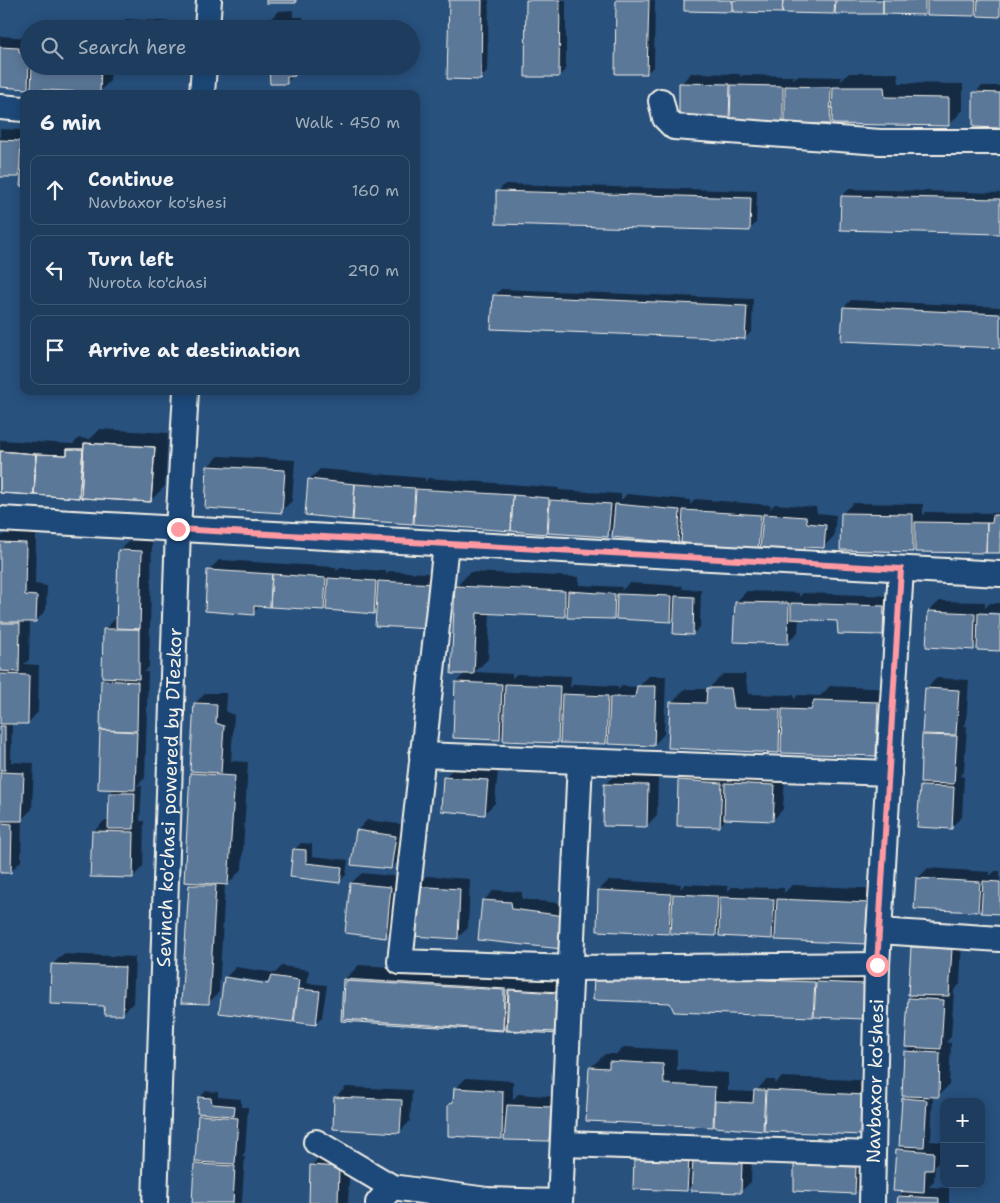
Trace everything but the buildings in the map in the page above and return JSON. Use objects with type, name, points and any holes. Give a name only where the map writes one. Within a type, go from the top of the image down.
[{"type":"street","points":[[208,20],[209,0]]},
{"type":"street","points":[[202,90],[203,75]]},
{"type":"street","points":[[661,101],[665,118],[674,127],[880,142],[1000,142]]},
{"type":"street","points":[[0,107],[20,108]]},
{"type":"street","name":"Sevinch ko'chasi powered by DTezkor","points":[[155,1203],[178,529],[186,395]]},
{"type":"street","points":[[0,519],[1000,574]]},
{"type":"street","points":[[446,544],[400,962],[571,968],[877,965]]},
{"type":"street","name":"Navbaxor ko'shesi","points":[[872,1203],[877,965],[901,569]]},
{"type":"street","points":[[422,755],[889,773]]},
{"type":"street","points":[[316,1142],[385,1195],[560,1202],[580,761]]},
{"type":"street","points":[[879,931],[1000,939]]},
{"type":"street","points":[[562,1144],[873,1154]]},
{"type":"route","points":[[178,529],[901,569],[877,965]]}]
